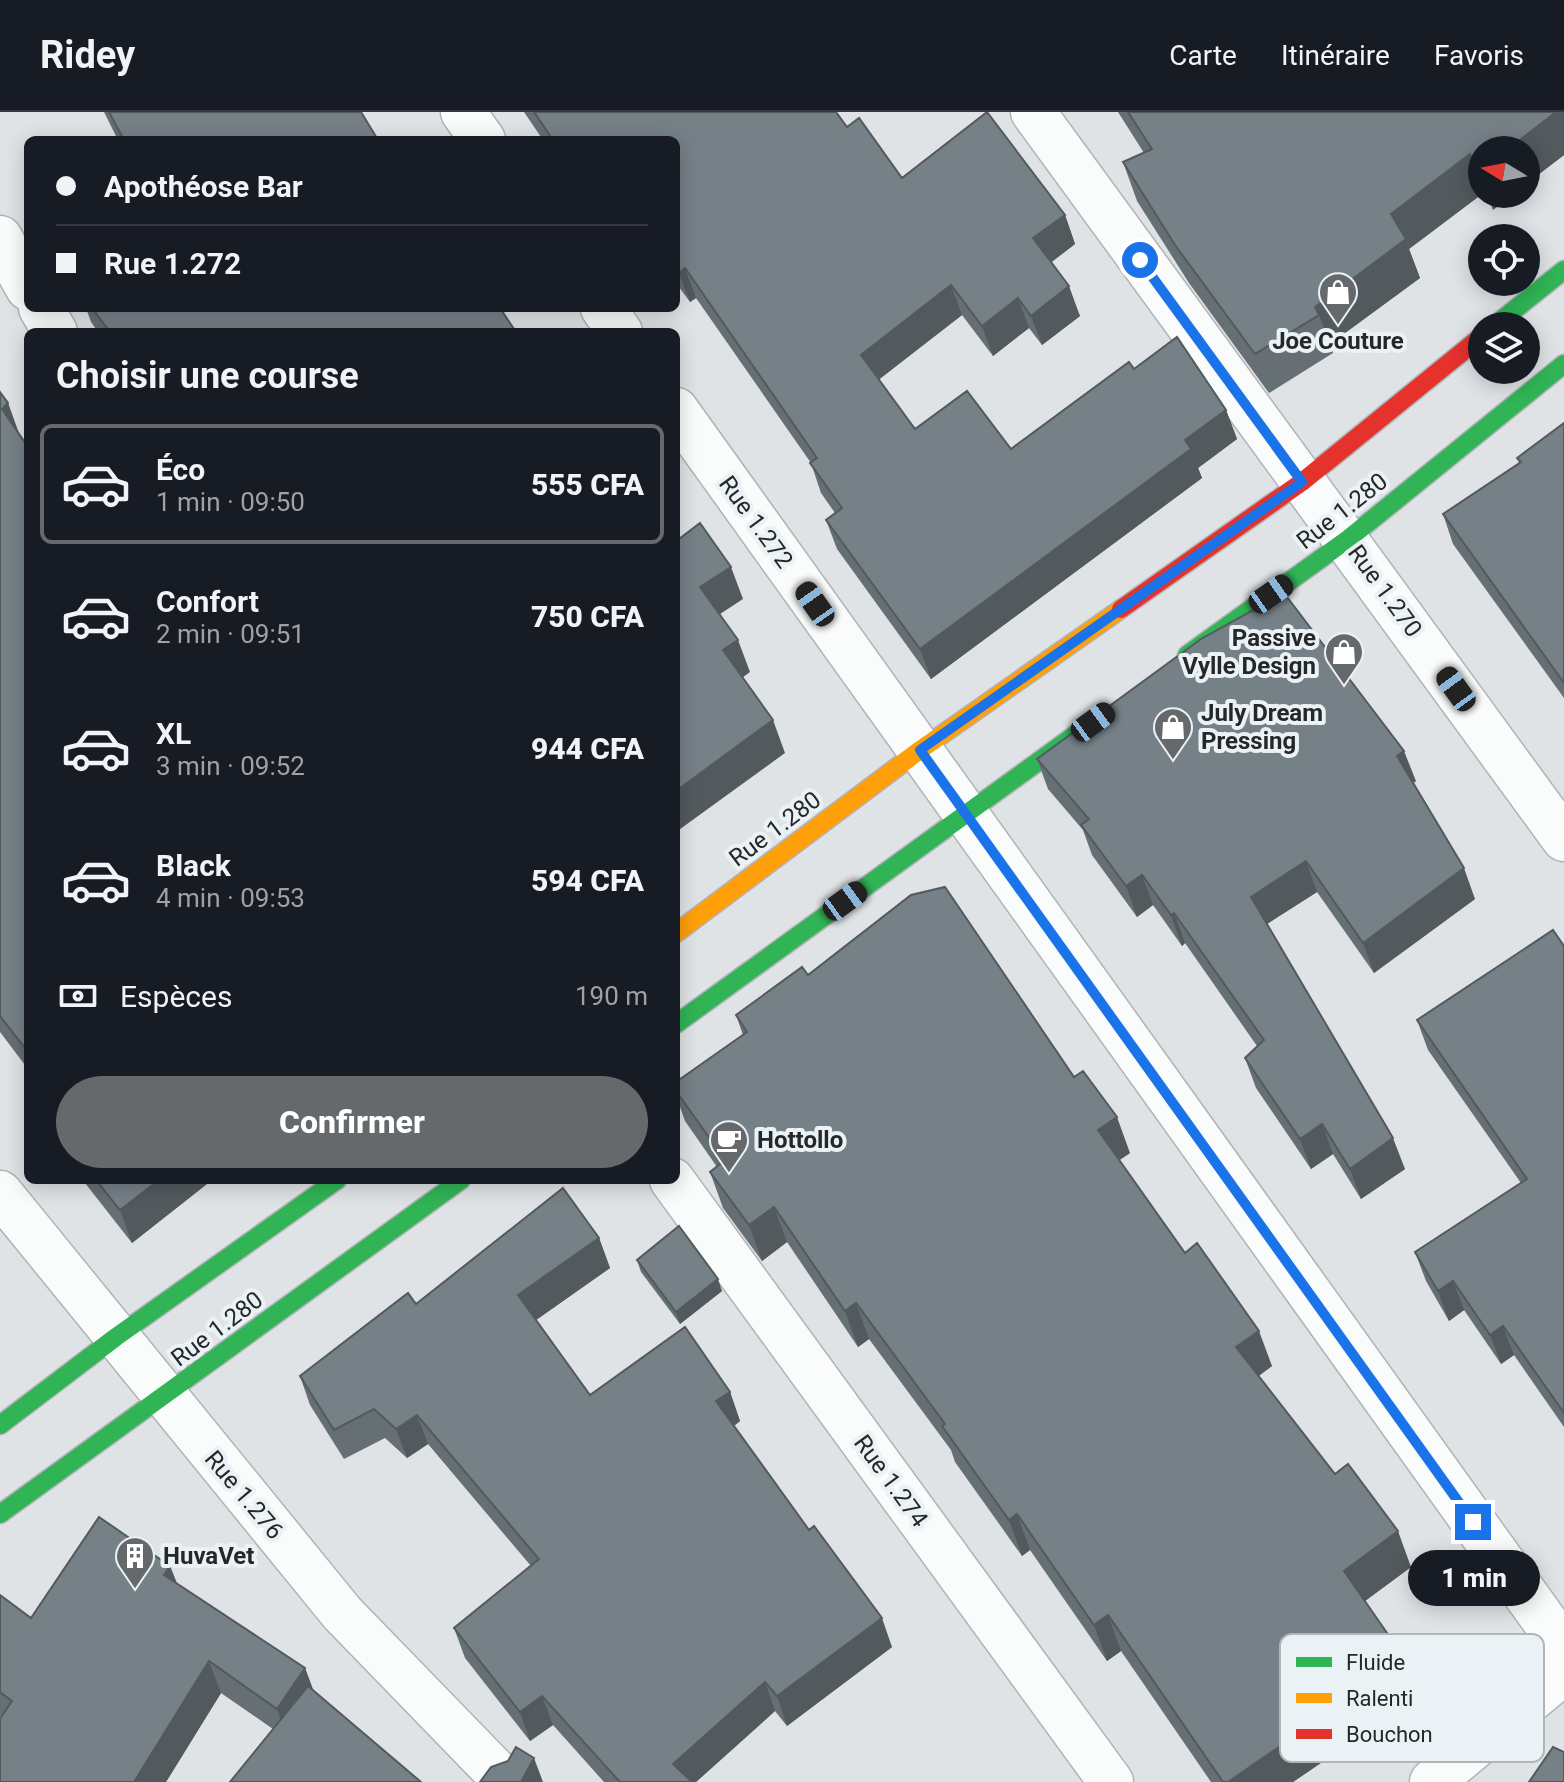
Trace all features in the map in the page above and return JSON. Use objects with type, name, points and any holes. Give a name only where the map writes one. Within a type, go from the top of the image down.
[{"type":"main road","points":[[1512,312],[1564,270]]},
{"type":"main road","name":"Rue 1.280","points":[[680,930],[920,750],[1302,482],[1468,347]]},
{"type":"main road","name":"Rue 1.280","points":[[1169,667],[1348,539],[1564,364]]},
{"type":"main road","points":[[680,1021],[1105,713]]},
{"type":"main road","points":[[0,1425],[116,1337],[331,1184]]},
{"type":"main road","name":"Rue 1.280","points":[[0,1514],[165,1398],[456,1184]]},
{"type":"street","points":[[463,112],[480,136]]},
{"type":"street","name":"Rue 1.270","points":[[1033,112],[1302,482],[1348,539],[1564,839]]},
{"type":"street","points":[[0,238],[24,281]]},
{"type":"street","name":"Rue 1.272","points":[[680,416],[1564,1648]]},
{"type":"street","name":"Rue 1.274","points":[[675,1184],[1111,1782]]},
{"type":"street","name":"Rue 1.276","points":[[0,1193],[342,1613],[506,1782]]},
{"type":"street","points":[[1544,1689],[1564,1672]]},
{"type":"street","points":[[1432,1782],[1456,1762]]},
{"type":"building","points":[[109,112],[361,112],[376,136],[122,136]]},
{"type":"building","points":[[534,112],[836,112],[847,127],[859,118],[902,178],[987,112],[1065,215],[1033,238],[1069,286],[1031,316],[1018,298],[982,326],[951,285],[861,355],[915,429],[967,391],[1011,449],[1129,362],[1134,369],[1177,337],[1226,410],[1185,440],[1191,449],[920,649],[826,520],[842,508],[810,463],[817,458],[685,268],[680,272],[680,136],[550,136]]},
{"type":"building","points":[[1128,112],[1556,112],[1525,136],[1468,136],[1468,156],[1391,214],[1406,239],[1315,307],[1319,315],[1255,354],[1175,245],[1123,162],[1152,149]]},
{"type":"building","points":[[95,312],[503,312],[513,328],[107,328]]},
{"type":"building","points":[[0,392],[8,403],[2,409],[24,441],[24,1047],[0,1016]]},
{"type":"building","points":[[1564,423],[1564,683],[1443,514],[1521,462],[1517,458]]},
{"type":"building","points":[[700,523],[731,567],[700,587],[738,640],[723,650],[773,720],[680,788],[680,538]]},
{"type":"building","points":[[1284,593],[1404,751],[1397,756],[1464,868],[1363,943],[1306,861],[1251,897],[1393,1138],[1350,1169],[1322,1124],[1300,1139],[1245,1058],[1264,1040],[1174,913],[1171,915],[1142,875],[1126,886],[1081,825],[1089,819],[1037,759],[1201,639]]},
{"type":"building","points":[[945,887],[1074,1077],[1083,1071],[1117,1117],[1098,1130],[1185,1253],[1197,1243],[1259,1331],[1236,1347],[1335,1474],[1348,1464],[1398,1531],[1344,1571],[1388,1634],[1280,1634],[1280,1746],[1228,1782],[1223,1782],[1108,1615],[1094,1625],[1017,1514],[1009,1520],[942,1426],[945,1424],[856,1303],[845,1311],[774,1207],[749,1225],[710,1172],[725,1160],[680,1097],[680,1079],[747,1032],[736,1015],[802,967],[808,975],[911,895]]},
{"type":"building","points":[[1553,930],[1564,946],[1564,1413],[1503,1326],[1490,1335],[1453,1281],[1438,1291],[1415,1252],[1527,1179],[1417,1020]]},
{"type":"building","points":[[99,1184],[154,1184],[120,1210]]},
{"type":"building","points":[[563,1188],[599,1238],[518,1295],[590,1395],[685,1327],[730,1392],[716,1401],[809,1530],[814,1526],[882,1618],[777,1696],[765,1682],[673,1764],[692,1782],[620,1782],[542,1696],[520,1712],[454,1628],[539,1559],[417,1415],[396,1429],[374,1409],[334,1430],[300,1376],[408,1293],[416,1304]]},
{"type":"building","points":[[679,1226],[718,1279],[676,1312],[637,1260]]},
{"type":"building","points":[[99,1517],[170,1566],[164,1575],[305,1668],[277,1709],[209,1661],[134,1782],[0,1782],[0,1719],[12,1701],[0,1692],[0,1595],[31,1618]]},
{"type":"building","points":[[308,1686],[421,1782],[230,1782]]},
{"type":"building","points":[[516,1747],[534,1758],[521,1782],[480,1782],[491,1767],[508,1761]]},
{"type":"building","points":[[1553,1747],[1564,1752],[1564,1782],[1529,1782]]},
{"type":"traffic: fast","points":[[1512,312],[1564,270]]},
{"type":"traffic: fast","points":[[1187,655],[1348,539],[1564,364]]},
{"type":"traffic: fast","points":[[680,1021],[1086,727]]},
{"type":"traffic: fast","points":[[0,1425],[116,1337],[331,1184]]},
{"type":"traffic: fast","points":[[0,1514],[455,1184]]},
{"type":"traffic: slow","points":[[680,930],[920,750],[1121,609]]},
{"type":"traffic: jam","points":[[1121,609],[1302,482],[1468,347]]},
{"type":"place","name":"Joe Couture","points":[[1338,326]]},
{"type":"place","name":"Passive Vylle Design","points":[[1344,686]]},
{"type":"place","name":"July Dream Pressing","points":[[1173,761]]},
{"type":"place","name":"Hottollo","points":[[729,1174]]},
{"type":"place","name":"HuvaVet","points":[[135,1590]]},
{"type":"route","points":[[1140,260],[1302,482],[920,750],[1473,1522]]}]
